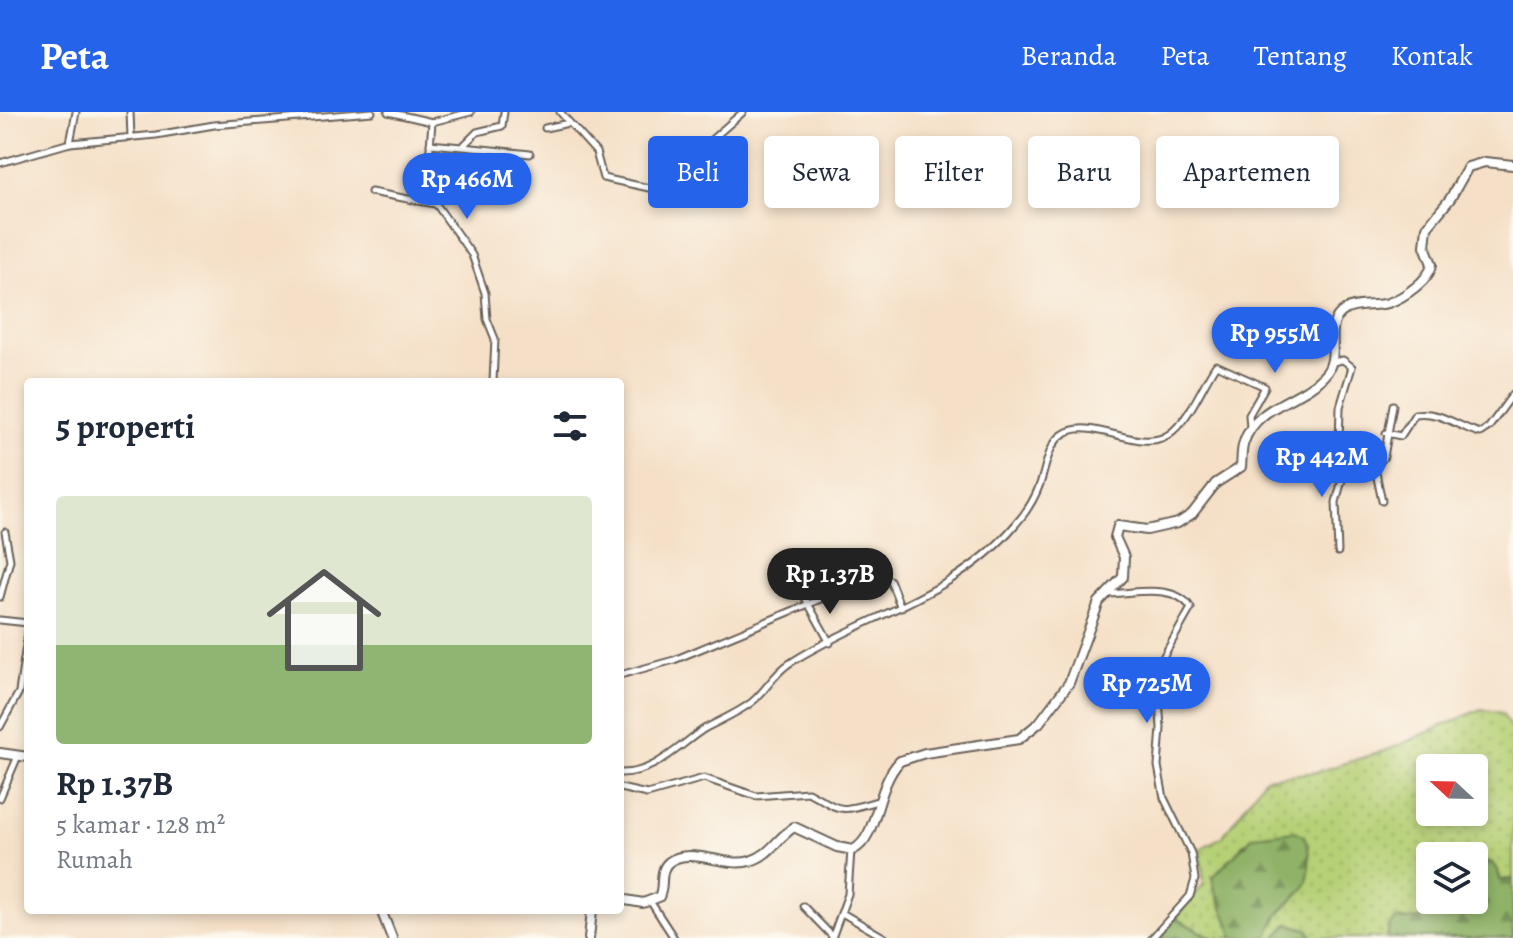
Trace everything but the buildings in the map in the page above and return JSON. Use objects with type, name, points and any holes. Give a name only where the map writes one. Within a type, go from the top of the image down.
[{"type":"main road","points":[[624,899],[650,901],[660,896],[663,872],[672,860],[692,857],[725,864],[746,862],[766,855],[792,827],[800,827],[851,850],[868,839],[877,801],[893,769],[907,757],[1028,734],[1069,683],[1083,637],[1105,594],[1121,581],[1124,557],[1115,537],[1118,526],[1160,529],[1188,517],[1216,483],[1241,467],[1243,447],[1250,431],[1273,406],[1315,383],[1332,362],[1333,326],[1338,315],[1353,307],[1392,301],[1431,272],[1432,264],[1424,240],[1427,227],[1454,193],[1468,167],[1485,162],[1513,165]]},
{"type":"main road","points":[[0,753],[24,757]]},
{"type":"main road","points":[[383,914],[392,938]]},
{"type":"main road","points":[[589,938],[592,914]]},
{"type":"street","points":[[70,143],[76,112]]},
{"type":"street","points":[[130,112],[131,137]]},
{"type":"street","points":[[0,163],[70,143],[214,125],[372,112]]},
{"type":"street","points":[[388,112],[432,122],[471,112]]},
{"type":"street","points":[[462,147],[477,132],[502,126],[504,112]]},
{"type":"street","points":[[560,112],[596,152],[606,181],[649,188],[669,179],[743,112]]},
{"type":"street","points":[[432,122],[427,185],[436,204],[472,255],[485,293],[487,319],[495,339],[493,378]]},
{"type":"street","points":[[545,128],[569,123]]},
{"type":"street","points":[[430,144],[530,154]]},
{"type":"street","points":[[371,192],[436,204]]},
{"type":"street","points":[[1332,362],[1343,360],[1352,367],[1340,407],[1339,445],[1345,469],[1336,502],[1338,552]]},
{"type":"street","points":[[624,772],[643,769],[667,756],[753,701],[789,663],[943,587],[1016,525],[1040,485],[1054,445],[1064,433],[1083,430],[1137,440],[1160,439],[1172,433],[1183,420],[1216,365],[1256,379],[1265,387],[1249,415],[1250,431]]},
{"type":"street","points":[[1386,433],[1401,436],[1415,414],[1421,413],[1448,419],[1480,433],[1489,427],[1513,394]]},
{"type":"street","points":[[1375,468],[1384,457],[1393,405]]},
{"type":"street","points":[[1339,445],[1350,455],[1375,468]]},
{"type":"street","points":[[1375,468],[1382,501]]},
{"type":"street","points":[[0,597],[10,560],[5,532]]},
{"type":"street","points":[[794,578],[830,643]]},
{"type":"street","points":[[624,674],[674,660],[859,583],[882,578],[894,583],[901,608]]},
{"type":"street","points":[[1105,594],[1155,591],[1182,599],[1191,608],[1157,668],[1161,728],[1158,766],[1164,798],[1191,853],[1195,879],[1190,896],[1152,938]]},
{"type":"street","points":[[0,620],[24,623]]},
{"type":"street","points":[[0,727],[19,692],[24,659]]},
{"type":"street","points":[[0,798],[18,756]]},
{"type":"street","points":[[624,789],[647,794],[704,778],[734,792],[756,796],[808,792],[836,809],[877,801]]},
{"type":"street","points":[[803,906],[832,937],[848,894],[851,850]]},
{"type":"street","points":[[650,901],[674,938]]},
{"type":"street","points":[[842,913],[885,938]]},
{"type":"green space","points":[[1481,709],[1502,713],[1513,732],[1513,879],[1500,880],[1488,870],[1488,842],[1416,842],[1416,914],[1429,914],[1427,916],[1396,920],[1389,928],[1387,938],[1313,938],[1308,929],[1288,924],[1275,938],[1268,938],[1271,927],[1307,876],[1307,859],[1295,832],[1244,843],[1223,871],[1213,877],[1233,938],[1212,938],[1175,918],[1204,884],[1200,849],[1223,836],[1265,778],[1317,772],[1390,749]]},
{"type":"green space","points":[[1295,831],[1304,836],[1308,849],[1309,873],[1305,887],[1276,918],[1268,938],[1233,938],[1213,877],[1253,836]]},
{"type":"green space","points":[[1488,862],[1498,870],[1500,880],[1513,879],[1513,938],[1387,938],[1389,928],[1396,919],[1410,920],[1429,914],[1488,914]]},
{"type":"green space","points":[[1175,918],[1209,936],[1212,938],[1159,938]]},
{"type":"green space","points":[[1288,924],[1308,929],[1313,938],[1275,938]]}]
